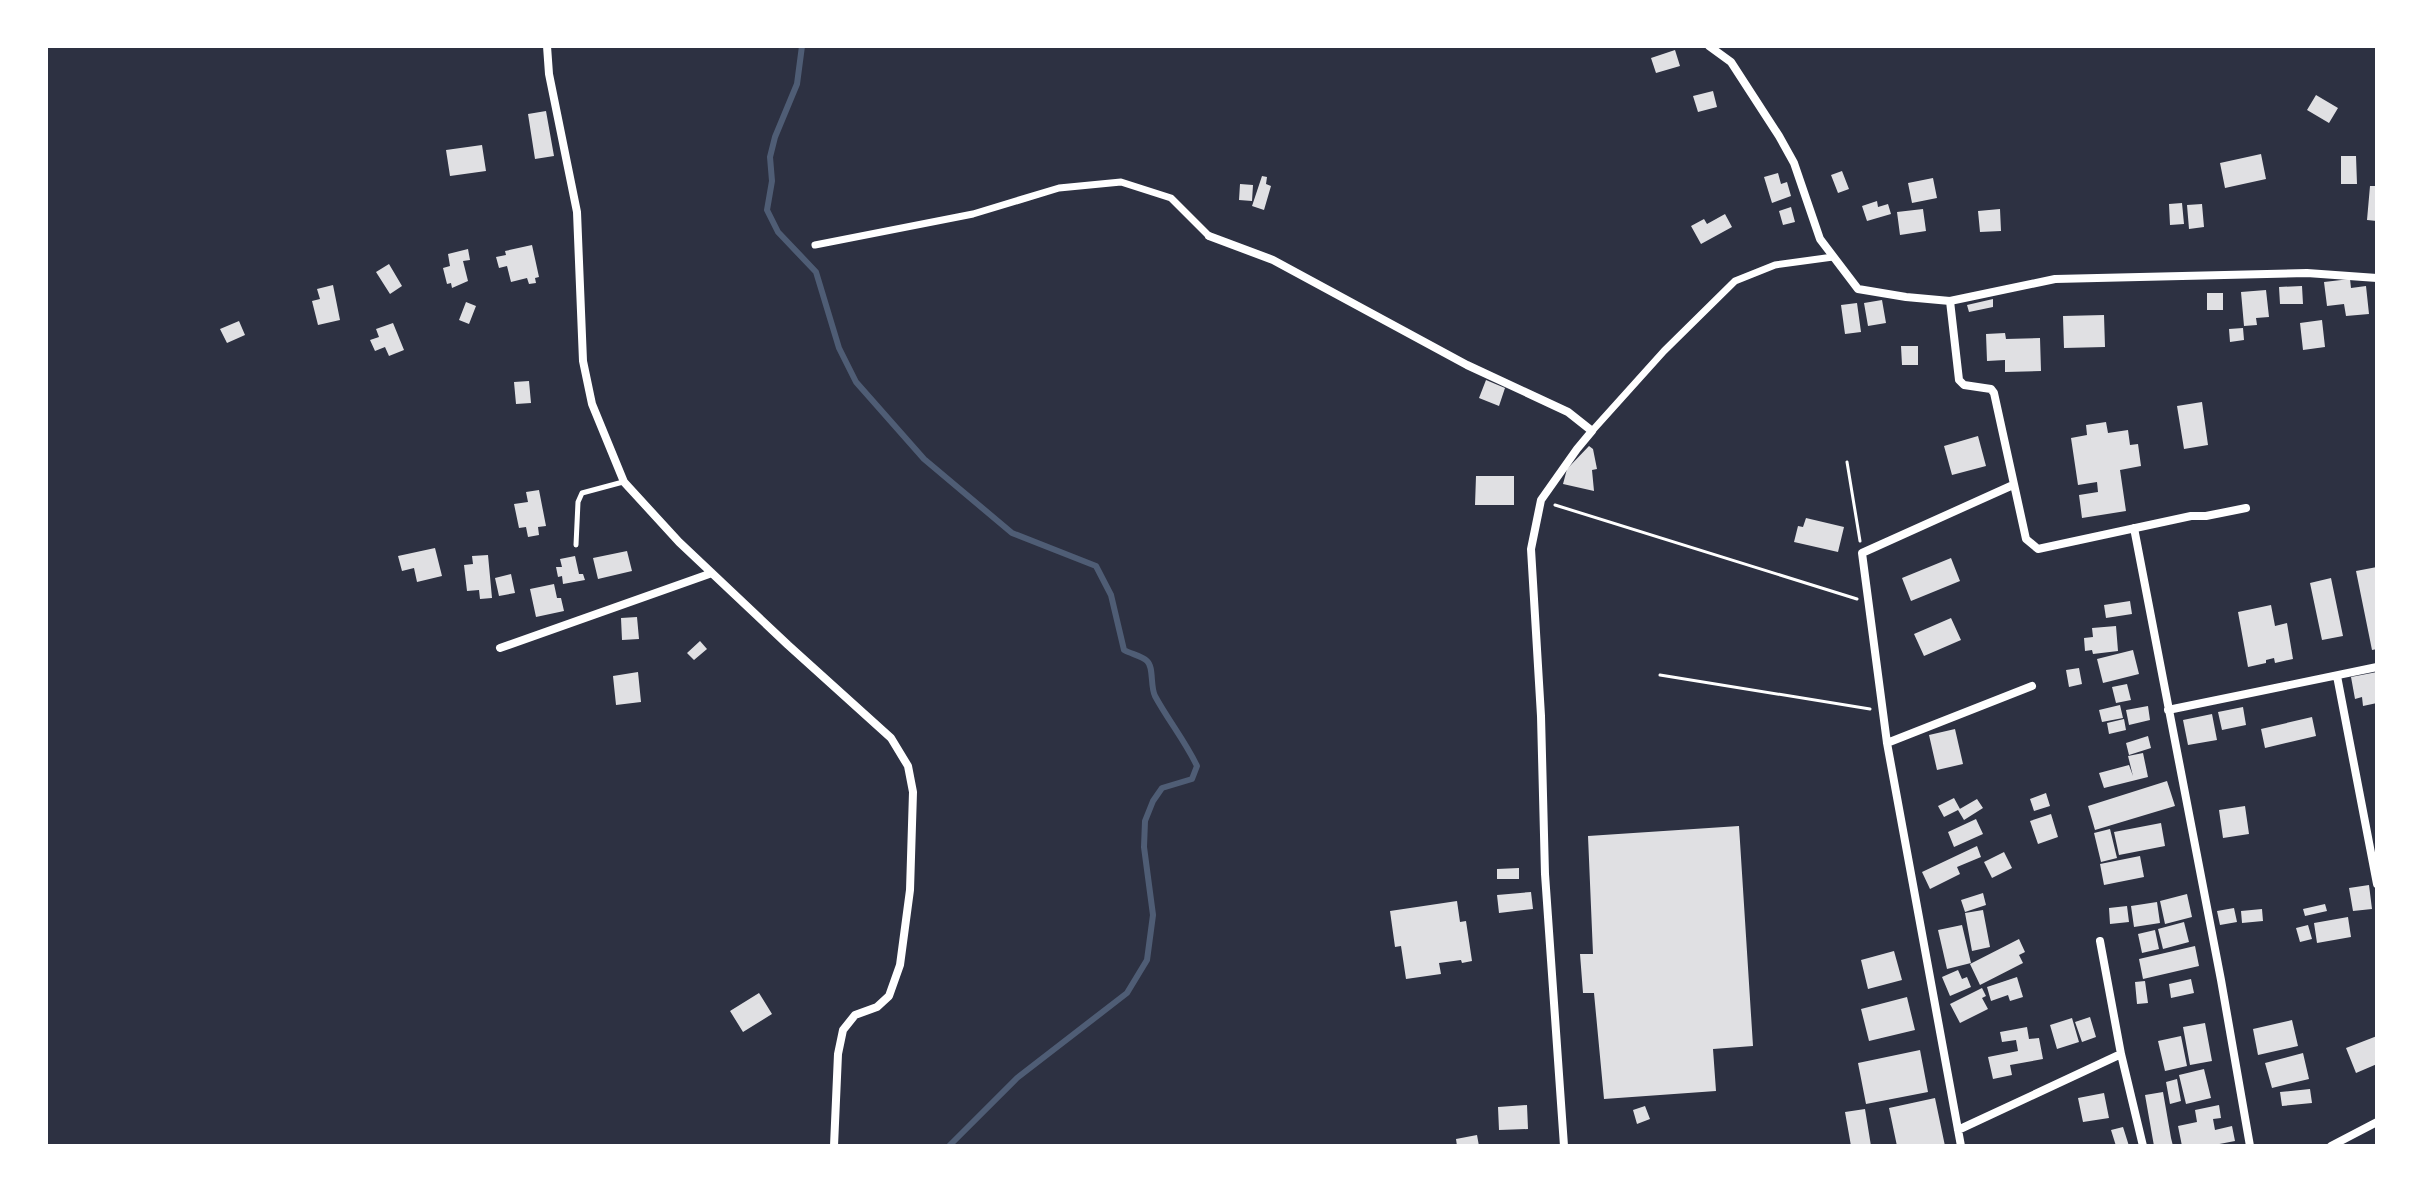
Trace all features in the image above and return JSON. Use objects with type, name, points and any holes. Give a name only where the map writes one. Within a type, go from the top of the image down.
[{"type":"street","points":[[547,46],[549,74],[577,212],[583,361],[592,404],[624,482],[712,573],[891,738],[908,766],[913,792],[910,890],[900,965],[889,996],[877,1007],[855,1015],[843,1030],[838,1054],[834,1146]]},
{"type":"street","points":[[1709,46],[1731,62],[1779,136],[1794,163],[1820,239],[1858,289],[1950,301],[2055,279],[2307,273],[2377,278]]},
{"type":"street","points":[[815,245],[973,214],[1059,188],[1121,182],[1171,198],[1209,236],[1273,260],[1467,365],[1568,412],[1592,431]]},
{"type":"street","points":[[1564,1146],[1545,874],[1541,716],[1531,549],[1541,500],[1592,431],[1681,333],[1735,281],[1775,265],[1833,257]]},
{"type":"street","points":[[1950,301],[1959,380],[1964,385],[1991,389],[1994,393],[2026,539],[2038,549],[2191,516],[2246,508]]},
{"type":"street","points":[[1961,1146],[1887,743],[1862,553],[2013,485]]},
{"type":"street","points":[[2134,528],[2250,1146]]},
{"type":"street","points":[[500,648],[712,573]]},
{"type":"street","points":[[2168,710],[2377,667]]},
{"type":"street","points":[[2337,676],[2377,884]]},
{"type":"street","points":[[1887,743],[2032,686]]},
{"type":"street","points":[[2100,941],[2121,1054],[2143,1146]]},
{"type":"street","points":[[1958,1130],[2121,1054]]},
{"type":"street","points":[[2331,1146],[2377,1122]]},
{"type":"lane","points":[[576,545],[578,502],[582,493],[624,482]]},
{"type":"path","points":[[1847,462],[1862,553]]},
{"type":"path","points":[[1541,500],[1868,602]]},
{"type":"path","points":[[1660,675],[1884,712]]},
{"type":"building","points":[[1675,50],[1680,66],[1656,73],[1651,58]]},
{"type":"building","points":[[1713,91],[1717,107],[1698,112],[1693,96]]},
{"type":"building","points":[[2316,95],[2338,108],[2329,123],[2307,110]]},
{"type":"building","points":[[546,111],[554,156],[535,159],[528,114]]},
{"type":"building","points":[[482,145],[486,171],[450,176],[446,150]]},
{"type":"building","points":[[2261,154],[2266,179],[2225,188],[2220,163]]},
{"type":"building","points":[[2341,156],[2356,156],[2357,184],[2341,184]]},
{"type":"building","points":[[1842,171],[1849,189],[1838,193],[1831,175]]},
{"type":"building","points":[[1778,173],[1781,184],[1787,182],[1791,196],[1772,203],[1764,177]]},
{"type":"building","points":[[1262,176],[1267,177],[1266,184],[1271,186],[1264,210],[1252,206]]},
{"type":"building","points":[[1933,178],[1937,198],[1912,203],[1908,183]]},
{"type":"building","points":[[1240,184],[1253,185],[1252,201],[1239,200]]},
{"type":"building","points":[[2370,186],[2377,186],[2377,221],[2367,220]]},
{"type":"building","points":[[1877,201],[1878,207],[1888,204],[1891,214],[1867,221],[1862,206]]},
{"type":"building","points":[[2182,203],[2184,224],[2170,225],[2169,204]]},
{"type":"building","points":[[2202,204],[2204,227],[2189,229],[2187,205]]},
{"type":"building","points":[[1791,207],[1795,222],[1783,225],[1779,211]]},
{"type":"building","points":[[1923,209],[1926,231],[1900,235],[1897,212]]},
{"type":"building","points":[[2000,209],[2001,231],[1980,232],[1978,211]]},
{"type":"building","points":[[1725,214],[1732,227],[1701,244],[1691,226],[1704,219],[1707,224]]},
{"type":"building","points":[[532,245],[539,277],[535,278],[536,283],[529,284],[527,278],[511,282],[507,266],[499,268],[496,257],[506,255],[505,251]]},
{"type":"building","points":[[468,249],[470,260],[463,261],[468,281],[452,288],[451,283],[447,284],[443,268],[450,266],[448,254]]},
{"type":"building","points":[[389,264],[402,286],[390,294],[376,272]]},
{"type":"building","points":[[2350,279],[2351,288],[2366,286],[2369,314],[2346,316],[2344,304],[2327,306],[2324,282]]},
{"type":"building","points":[[333,285],[340,320],[318,325],[312,301],[320,299],[317,289]]},
{"type":"building","points":[[2302,286],[2303,304],[2280,304],[2279,287]]},
{"type":"building","points":[[2266,290],[2269,317],[2256,318],[2257,325],[2244,326],[2241,292]]},
{"type":"building","points":[[2207,293],[2223,293],[2223,310],[2207,310]]},
{"type":"building","points":[[1993,299],[1993,307],[1969,312],[1967,305]]},
{"type":"building","points":[[1882,300],[1886,323],[1868,326],[1864,303]]},
{"type":"building","points":[[466,302],[476,306],[469,324],[459,320]]},
{"type":"building","points":[[1857,303],[1861,332],[1845,334],[1841,305]]},
{"type":"building","points":[[2104,315],[2105,347],[2064,348],[2063,316]]},
{"type":"building","points":[[2322,320],[2325,347],[2303,350],[2300,323]]},
{"type":"building","points":[[239,321],[245,335],[227,343],[220,329]]},
{"type":"building","points":[[393,323],[404,350],[389,356],[385,347],[375,351],[370,340],[379,337],[376,329]]},
{"type":"building","points":[[2243,328],[2244,340],[2230,342],[2229,329]]},
{"type":"building","points":[[2005,333],[2006,339],[2040,338],[2041,371],[2005,372],[2005,360],[1987,361],[1986,334]]},
{"type":"building","points":[[1901,346],[1918,346],[1918,365],[1902,365]]},
{"type":"building","points":[[1486,380],[1505,388],[1499,406],[1479,398]]},
{"type":"building","points":[[529,381],[531,403],[516,404],[514,382]]},
{"type":"building","points":[[2202,402],[2208,445],[2184,449],[2177,406]]},
{"type":"building","points":[[2106,422],[2108,433],[2128,430],[2130,445],[2138,444],[2141,466],[2120,470],[2126,511],[2082,518],[2079,495],[2098,492],[2097,482],[2078,485],[2071,438],[2087,435],[2086,425]]},
{"type":"building","points":[[1978,436],[1986,466],[1952,475],[1944,446]]},
{"type":"building","points":[[1589,446],[1593,449],[1597,469],[1592,470],[1594,491],[1563,484],[1567,469]]},
{"type":"building","points":[[1476,476],[1514,476],[1514,505],[1475,505]]},
{"type":"building","points":[[539,490],[546,526],[538,527],[539,535],[528,537],[526,527],[519,528],[514,504],[528,502],[526,492]]},
{"type":"building","points":[[1806,518],[1844,527],[1838,552],[1794,542],[1798,526],[1803,527]]},
{"type":"building","points":[[435,548],[442,576],[417,582],[414,568],[402,571],[398,556]]},
{"type":"building","points":[[627,551],[632,571],[598,579],[593,558]]},
{"type":"building","points":[[488,555],[492,598],[480,599],[479,590],[467,591],[464,565],[473,564],[472,556]]},
{"type":"building","points":[[575,556],[579,574],[583,574],[585,580],[563,584],[556,567],[562,567],[560,559]]},
{"type":"building","points":[[1951,558],[1960,581],[1911,601],[1902,578]]},
{"type":"building","points":[[2377,567],[2377,649],[2372,650],[2356,571]]},
{"type":"building","points":[[511,574],[515,593],[499,596],[495,578]]},
{"type":"building","points":[[2331,578],[2343,636],[2322,640],[2310,583]]},
{"type":"building","points":[[554,584],[564,611],[536,617],[530,589]]},
{"type":"building","points":[[2130,601],[2132,614],[2106,618],[2104,605]]},
{"type":"building","points":[[2271,605],[2275,626],[2287,623],[2293,659],[2275,663],[2274,658],[2248,667],[2238,612]]},
{"type":"building","points":[[637,617],[639,639],[622,640],[621,618]]},
{"type":"building","points":[[1951,618],[1961,640],[1924,656],[1914,634]]},
{"type":"building","points":[[2116,626],[2118,651],[2093,654],[2092,650],[2085,651],[2084,638],[2093,637],[2092,628]]},
{"type":"building","points":[[700,641],[707,649],[694,660],[687,653]]},
{"type":"building","points":[[2133,650],[2139,674],[2103,683],[2097,659]]},
{"type":"building","points":[[2079,668],[2082,684],[2069,687],[2066,670]]},
{"type":"building","points":[[638,672],[641,702],[616,705],[613,676]]},
{"type":"building","points":[[2377,672],[2377,703],[2363,706],[2362,697],[2355,699],[2351,677]]},
{"type":"building","points":[[2127,684],[2131,700],[2116,703],[2112,687]]},
{"type":"building","points":[[2120,705],[2123,718],[2102,722],[2099,710]]},
{"type":"building","points":[[2148,706],[2150,720],[2129,725],[2126,710]]},
{"type":"building","points":[[2243,707],[2246,725],[2222,730],[2218,712]]},
{"type":"building","points":[[2212,714],[2217,740],[2188,745],[2183,720]]},
{"type":"building","points":[[2312,717],[2316,736],[2265,748],[2261,729]]},
{"type":"building","points":[[2124,719],[2126,730],[2109,734],[2107,723]]},
{"type":"building","points":[[1955,729],[1963,764],[1937,770],[1929,735]]},
{"type":"building","points":[[2148,736],[2151,748],[2129,755],[2126,743]]},
{"type":"building","points":[[2143,753],[2148,777],[2104,788],[2099,773],[2129,765],[2133,776],[2128,756]]},
{"type":"building","points":[[2167,781],[2175,806],[2095,830],[2088,806]]},
{"type":"building","points":[[2046,793],[2050,806],[2034,811],[2030,799]]},
{"type":"building","points":[[1954,798],[1960,809],[1944,817],[1938,806]]},
{"type":"building","points":[[1977,799],[1983,808],[1964,820],[1958,810]]},
{"type":"building","points":[[2245,806],[2249,834],[2223,838],[2219,810]]},
{"type":"building","points":[[2051,814],[2058,837],[2038,844],[2030,821]]},
{"type":"building","points":[[1976,819],[1983,834],[1954,847],[1948,832]]},
{"type":"building","points":[[2161,823],[2165,846],[2119,855],[2114,832]]},
{"type":"building","points":[[1739,826],[1753,1046],[1713,1049],[1716,1091],[1604,1099],[1594,993],[1583,993],[1580,954],[1593,954],[1588,836]]},
{"type":"building","points":[[2110,829],[2117,858],[2101,862],[2094,833]]},
{"type":"building","points":[[1977,846],[1981,857],[1957,867],[1960,874],[1930,889],[1922,872]]},
{"type":"building","points":[[2004,852],[2012,868],[1992,878],[1984,862]]},
{"type":"building","points":[[2140,856],[2144,877],[2104,885],[2100,864]]},
{"type":"building","points":[[1519,868],[1519,879],[1497,879],[1497,869]]},
{"type":"building","points":[[2369,885],[2372,909],[2353,911],[2349,888]]},
{"type":"building","points":[[1531,892],[1533,909],[1499,913],[1497,895]]},
{"type":"building","points":[[1983,893],[1986,905],[1965,912],[1961,900]]},
{"type":"building","points":[[2187,894],[2192,917],[2165,924],[2160,901]]},
{"type":"building","points":[[1457,901],[1460,922],[1466,921],[1472,961],[1439,963],[1441,974],[1406,979],[1401,946],[1395,947],[1390,911]]},
{"type":"building","points":[[2157,902],[2160,923],[2134,927],[2131,906]]},
{"type":"building","points":[[2325,904],[2327,911],[2305,916],[2303,909]]},
{"type":"building","points":[[2127,906],[2129,922],[2110,924],[2109,908]]},
{"type":"building","points":[[2234,908],[2237,922],[2220,925],[2217,911]]},
{"type":"building","points":[[2262,909],[2263,921],[2242,923],[2241,911]]},
{"type":"building","points":[[1983,910],[1990,947],[1972,951],[1965,913]]},
{"type":"building","points":[[2348,917],[2351,937],[2317,943],[2314,923]]},
{"type":"building","points":[[2184,922],[2189,942],[2163,949],[2158,929]]},
{"type":"building","points":[[1962,925],[1971,963],[1947,969],[1938,930]]},
{"type":"building","points":[[2308,925],[2312,939],[2300,942],[2296,928]]},
{"type":"building","points":[[2155,930],[2159,949],[2142,953],[2138,934]]},
{"type":"building","points":[[2019,939],[2025,952],[2019,955],[2023,963],[1980,985],[1970,964]]},
{"type":"building","points":[[2195,946],[2199,966],[2143,979],[2139,959]]},
{"type":"building","points":[[1894,951],[1902,980],[1868,989],[1861,960]]},
{"type":"building","points":[[1958,970],[1962,979],[1967,977],[1971,987],[1950,996],[1942,977]]},
{"type":"building","points":[[2017,977],[2023,997],[2010,1001],[2008,995],[1991,1001],[1987,987]]},
{"type":"building","points":[[2191,979],[2194,993],[2171,998],[2169,984]]},
{"type":"building","points":[[2145,981],[2148,1003],[2137,1004],[2135,982]]},
{"type":"building","points":[[1982,988],[1986,996],[1982,998],[1988,1009],[1960,1023],[1950,1004]]},
{"type":"building","points":[[759,993],[772,1014],[743,1032],[730,1011]]},
{"type":"building","points":[[1907,997],[1915,1030],[1869,1041],[1861,1009]]},
{"type":"building","points":[[2090,1017],[2096,1037],[2082,1042],[2075,1022]]},
{"type":"building","points":[[2072,1018],[2079,1042],[2057,1049],[2050,1025]]},
{"type":"building","points":[[2292,1020],[2298,1046],[2258,1055],[2253,1029]]},
{"type":"building","points":[[2205,1023],[2212,1061],[2190,1065],[2183,1027]]},
{"type":"building","points":[[2027,1027],[2029,1039],[2039,1038],[2043,1059],[2010,1065],[2012,1075],[1993,1079],[1988,1057],[2018,1051],[2016,1040],[2002,1042],[2000,1032]]},
{"type":"building","points":[[2181,1036],[2187,1066],[2165,1071],[2158,1041]]},
{"type":"building","points":[[2377,1036],[2377,1064],[2356,1073],[2346,1048]]},
{"type":"building","points":[[1920,1050],[1928,1092],[1866,1104],[1858,1063]]},
{"type":"building","points":[[2303,1053],[2309,1079],[2272,1088],[2265,1063]]},
{"type":"building","points":[[2204,1069],[2211,1098],[2186,1104],[2179,1075]]},
{"type":"building","points":[[2177,1079],[2181,1101],[2170,1104],[2166,1082]]},
{"type":"building","points":[[2310,1089],[2312,1103],[2282,1106],[2280,1092]]},
{"type":"building","points":[[2163,1092],[2173,1146],[2154,1146],[2145,1095]]},
{"type":"building","points":[[2104,1093],[2109,1118],[2083,1122],[2078,1098]]},
{"type":"building","points":[[1935,1098],[1945,1146],[1897,1146],[1889,1108]]},
{"type":"building","points":[[1527,1105],[1528,1129],[1499,1130],[1498,1107]]},
{"type":"building","points":[[2219,1105],[2221,1118],[2213,1119],[2215,1130],[2232,1126],[2235,1141],[2209,1146],[2182,1146],[2178,1126],[2197,1122],[2195,1110]]},
{"type":"building","points":[[1645,1106],[1650,1119],[1637,1124],[1633,1110]]},
{"type":"building","points":[[1865,1109],[1871,1146],[1851,1146],[1845,1112]]},
{"type":"building","points":[[2123,1127],[2129,1146],[2116,1146],[2111,1130]]},
{"type":"building","points":[[1477,1135],[1479,1146],[1457,1146],[1456,1139]]},
{"type":"waterway","points":[[802,46],[797,84],[770,157],[772,181],[767,210],[778,232],[816,272],[839,348],[856,382],[924,459],[1012,533],[1096,566],[1111,595],[1124,650],[1149,664],[1155,696],[1197,766],[1192,779],[1162,788],[1145,821],[1144,847],[1153,915],[1147,960],[1127,993],[1017,1078],[949,1146]]}]
